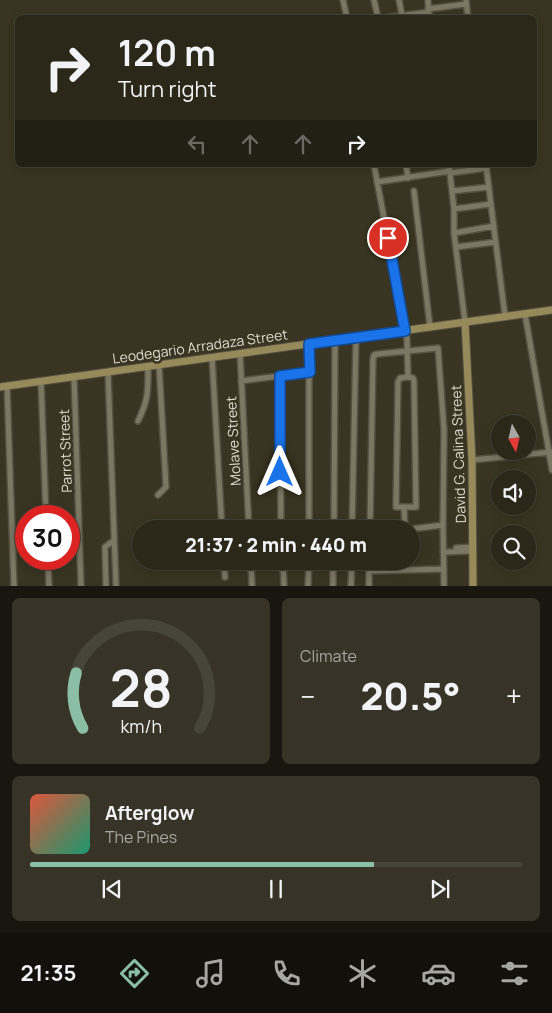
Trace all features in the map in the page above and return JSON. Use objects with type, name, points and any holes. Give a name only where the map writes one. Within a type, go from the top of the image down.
[{"type":"street","points":[[344,0],[346,15]]},
{"type":"street","points":[[374,0],[377,15]]},
{"type":"street","points":[[399,0],[402,15],[429,13],[466,2],[468,15]]},
{"type":"street","points":[[428,0],[429,13]]},
{"type":"street","points":[[374,167],[405,331],[408,350],[408,376]]},
{"type":"street","points":[[406,167],[408,178]]},
{"type":"street","points":[[377,182],[478,167]]},
{"type":"street","points":[[487,167],[506,316]]},
{"type":"street","points":[[449,170],[454,209],[454,232],[465,322]]},
{"type":"street","points":[[452,191],[489,187]]},
{"type":"street","points":[[414,190],[430,327]]},
{"type":"street","points":[[454,209],[491,204]]},
{"type":"street","points":[[454,232],[494,226]]},
{"type":"street","points":[[456,247],[496,242]]},
{"type":"street","name":"Leodegario Arradaza Street","points":[[4,387],[240,352],[552,310]]},
{"type":"street","points":[[526,314],[552,470]]},
{"type":"street","name":"David G. Calina Street","points":[[465,322],[472,460],[473,586]]},
{"type":"street","points":[[352,520],[356,337]]},
{"type":"street","points":[[334,520],[335,340]]},
{"type":"street","points":[[309,344],[309,520]]},
{"type":"street","points":[[370,520],[374,355],[438,348],[444,430],[444,586]]},
{"type":"street","name":"Molave Street","points":[[240,352],[249,520]]},
{"type":"street","points":[[212,356],[221,520]]},
{"type":"street","points":[[158,495],[166,487],[159,364]]},
{"type":"street","points":[[138,420],[144,410],[148,396],[148,366]]},
{"type":"street","points":[[108,372],[116,586]]},
{"type":"street","points":[[241,381],[310,372]]},
{"type":"street","name":"Parrot Street","points":[[74,376],[78,505]]},
{"type":"street","points":[[280,376],[281,520]]},
{"type":"street","points":[[408,376],[413,378],[414,381],[416,507],[395,506],[399,379],[408,376]]},
{"type":"street","points":[[41,381],[46,505]]},
{"type":"street","points":[[4,387],[14,586]]},
{"type":"street","points":[[472,460],[550,452]]},
{"type":"street","points":[[404,507],[405,520]]},
{"type":"street","points":[[420,528],[443,525]]},
{"type":"street","points":[[106,586],[105,547],[113,541]]},
{"type":"street","points":[[443,550],[473,549]]},
{"type":"street","name":"Parrot Street","points":[[80,560],[81,586]]},
{"type":"street","points":[[105,560],[115,566]]},
{"type":"street","points":[[369,586],[369,571],[444,569]]},
{"type":"street","points":[[48,570],[49,586]]},
{"type":"street","points":[[225,570],[225,577]]},
{"type":"street","points":[[251,570],[252,586]]},
{"type":"street","points":[[283,570],[284,586]]},
{"type":"street","points":[[308,570],[308,586]]},
{"type":"street","points":[[333,570],[333,586]]},
{"type":"street","points":[[351,586],[352,570]]},
{"type":"route","points":[[280,472],[280,376],[310,372],[309,344],[405,331],[388,238]]}]
